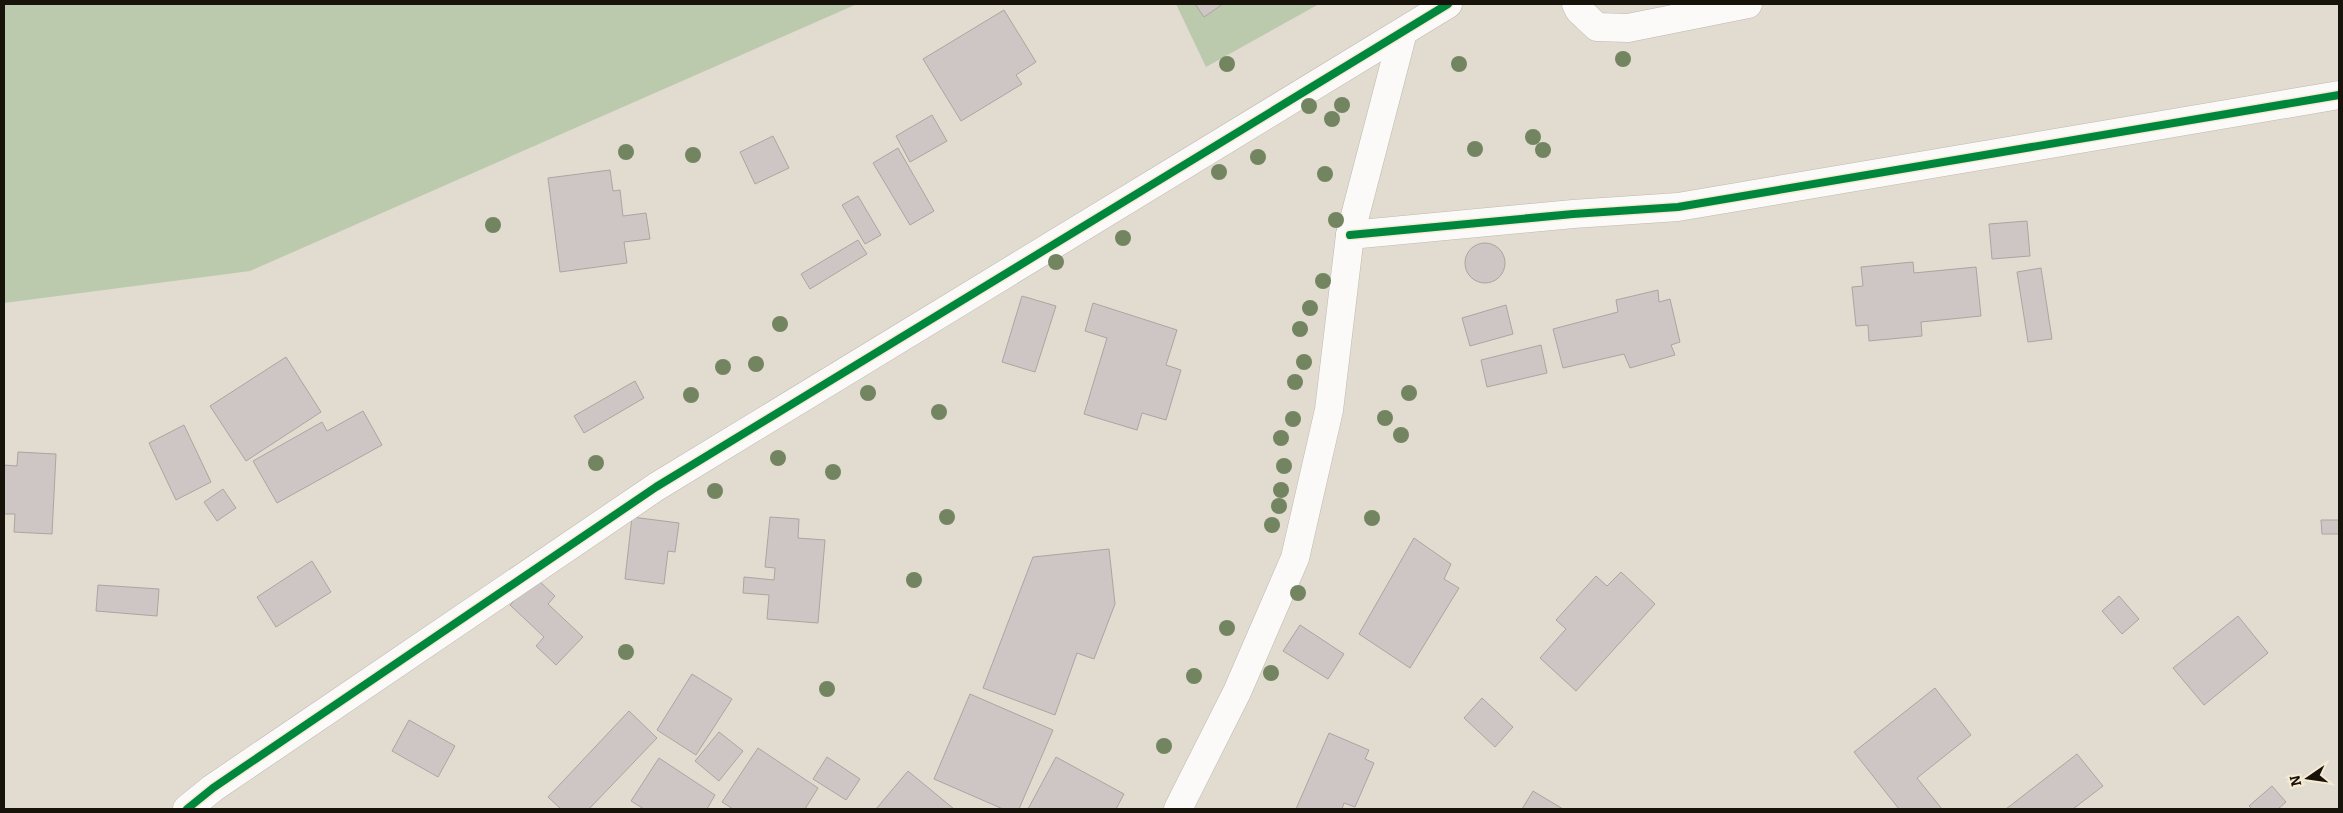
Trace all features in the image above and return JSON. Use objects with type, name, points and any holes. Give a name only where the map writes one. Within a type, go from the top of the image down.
[{"type":"street","points":[[187,809],[213,788],[656,487],[1448,4]]},
{"type":"street","points":[[1576,4],[1579,10],[1597,27],[1628,28],[1748,4]]},
{"type":"street","points":[[1178,809],[1237,692],[1295,558],[1330,410],[1350,236],[1403,32]]},
{"type":"street","points":[[1350,236],[1572,214],[1678,207],[2339,95]]},
{"type":"green space","points":[[4,4],[857,4],[250,271],[4,303]]},
{"type":"green space","points":[[1176,4],[1319,4],[1206,67]]},
{"type":"building","points":[[1195,4],[1223,4],[1204,17]]},
{"type":"building","points":[[1004,10],[1036,62],[1016,75],[1022,84],[961,121],[923,59]]},
{"type":"building","points":[[932,115],[947,141],[910,162],[896,136]]},
{"type":"building","points":[[773,136],[789,168],[755,184],[740,152]]},
{"type":"building","points":[[898,148],[934,211],[910,225],[873,163]]},
{"type":"building","points":[[610,170],[613,191],[620,190],[623,216],[646,213],[650,239],[624,242],[627,263],[560,272],[548,178]]},
{"type":"building","points":[[858,196],[881,235],[865,244],[842,205]]},
{"type":"building","points":[[2027,221],[2030,256],[1992,259],[1989,224]]},
{"type":"building","points":[[858,240],[867,254],[810,289],[801,274]]},
{"type":"building","points":[[1489,243],[1496,246],[1502,252],[1505,263],[1504,271],[1496,280],[1489,283],[1481,283],[1474,280],[1466,271],[1465,259],[1468,252],[1477,244]]},
{"type":"building","points":[[1913,262],[1914,273],[1976,267],[1981,316],[1921,322],[1922,336],[1869,341],[1868,325],[1856,326],[1852,287],[1863,286],[1861,267]]},
{"type":"building","points":[[2041,268],[2052,339],[2028,342],[2017,272]]},
{"type":"building","points":[[1658,290],[1659,302],[1670,299],[1680,342],[1671,345],[1675,355],[1630,368],[1624,354],[1563,368],[1553,329],[1618,312],[1616,300]]},
{"type":"building","points":[[1022,296],[1056,306],[1035,372],[1002,362]]},
{"type":"building","points":[[1093,303],[1177,330],[1166,365],[1181,370],[1166,420],[1142,413],[1137,430],[1084,414],[1107,338],[1085,331]]},
{"type":"building","points":[[1506,305],[1513,334],[1470,346],[1462,318]]},
{"type":"building","points":[[1541,345],[1547,373],[1487,387],[1481,360]]},
{"type":"building","points":[[286,357],[321,412],[246,461],[210,406]]},
{"type":"building","points":[[635,381],[644,398],[584,433],[574,416]]},
{"type":"building","points":[[363,411],[382,445],[277,503],[253,461],[322,422],[327,431]]},
{"type":"building","points":[[184,425],[211,482],[176,500],[149,443]]},
{"type":"building","points":[[18,452],[56,454],[52,534],[14,532],[15,514],[4,514],[4,465],[17,466]]},
{"type":"building","points":[[223,489],[236,508],[217,521],[204,502]]},
{"type":"building","points":[[632,517],[679,523],[675,552],[668,551],[664,584],[625,579]]},
{"type":"building","points":[[770,517],[799,519],[798,538],[825,540],[818,623],[767,619],[769,595],[743,593],[744,577],[774,580],[775,568],[765,567]]},
{"type":"building","points":[[2321,520],[2339,520],[2339,534],[2322,534]]},
{"type":"building","points":[[1414,538],[1451,564],[1444,579],[1459,588],[1410,668],[1359,634]]},
{"type":"building","points":[[1109,549],[1115,604],[1094,659],[1077,653],[1055,715],[983,688],[1033,557]]},
{"type":"building","points":[[312,561],[331,592],[276,627],[257,597]]},
{"type":"building","points":[[1621,572],[1655,604],[1576,691],[1540,658],[1566,629],[1556,620],[1596,576],[1607,586]]},
{"type":"building","points":[[536,578],[555,596],[548,604],[583,637],[556,665],[536,646],[544,637],[510,605]]},
{"type":"building","points":[[98,585],[159,589],[157,616],[96,611]]},
{"type":"building","points":[[2119,596],[2139,619],[2122,634],[2102,611]]},
{"type":"building","points":[[2238,616],[2268,653],[2204,705],[2173,668]]},
{"type":"building","points":[[1300,625],[1344,654],[1328,679],[1283,651]]},
{"type":"building","points":[[692,674],[732,699],[696,755],[657,730]]},
{"type":"building","points":[[1935,688],[1971,735],[1917,778],[1942,809],[1899,809],[1854,752]]},
{"type":"building","points":[[970,694],[1053,730],[1019,809],[1003,809],[934,779]]},
{"type":"building","points":[[1482,698],[1513,727],[1495,747],[1464,718]]},
{"type":"building","points":[[629,711],[657,738],[589,809],[561,809],[548,797]]},
{"type":"building","points":[[409,720],[455,746],[438,777],[392,751]]},
{"type":"building","points":[[719,732],[743,751],[719,781],[695,761]]},
{"type":"building","points":[[1329,733],[1369,750],[1365,759],[1374,763],[1355,807],[1344,803],[1342,809],[1296,809]]},
{"type":"building","points":[[758,748],[818,788],[805,809],[733,809],[722,802]]},
{"type":"building","points":[[2077,754],[2103,786],[2073,809],[2006,809]]},
{"type":"building","points":[[827,757],[860,779],[846,800],[813,779]]},
{"type":"building","points":[[1056,757],[1124,794],[1116,809],[1028,809]]},
{"type":"building","points":[[659,758],[715,795],[707,809],[644,809],[631,801]]},
{"type":"building","points":[[908,771],[954,809],[876,809]]},
{"type":"building","points":[[2272,786],[2286,802],[2278,809],[2252,809],[2249,806]]},
{"type":"building","points":[[1533,791],[1563,809],[1522,809]]},
{"type":"cycle path","points":[[187,809],[213,788],[656,487],[1448,4]]},
{"type":"cycle path","points":[[1350,235],[1573,214],[1678,207],[2339,95]]}]
